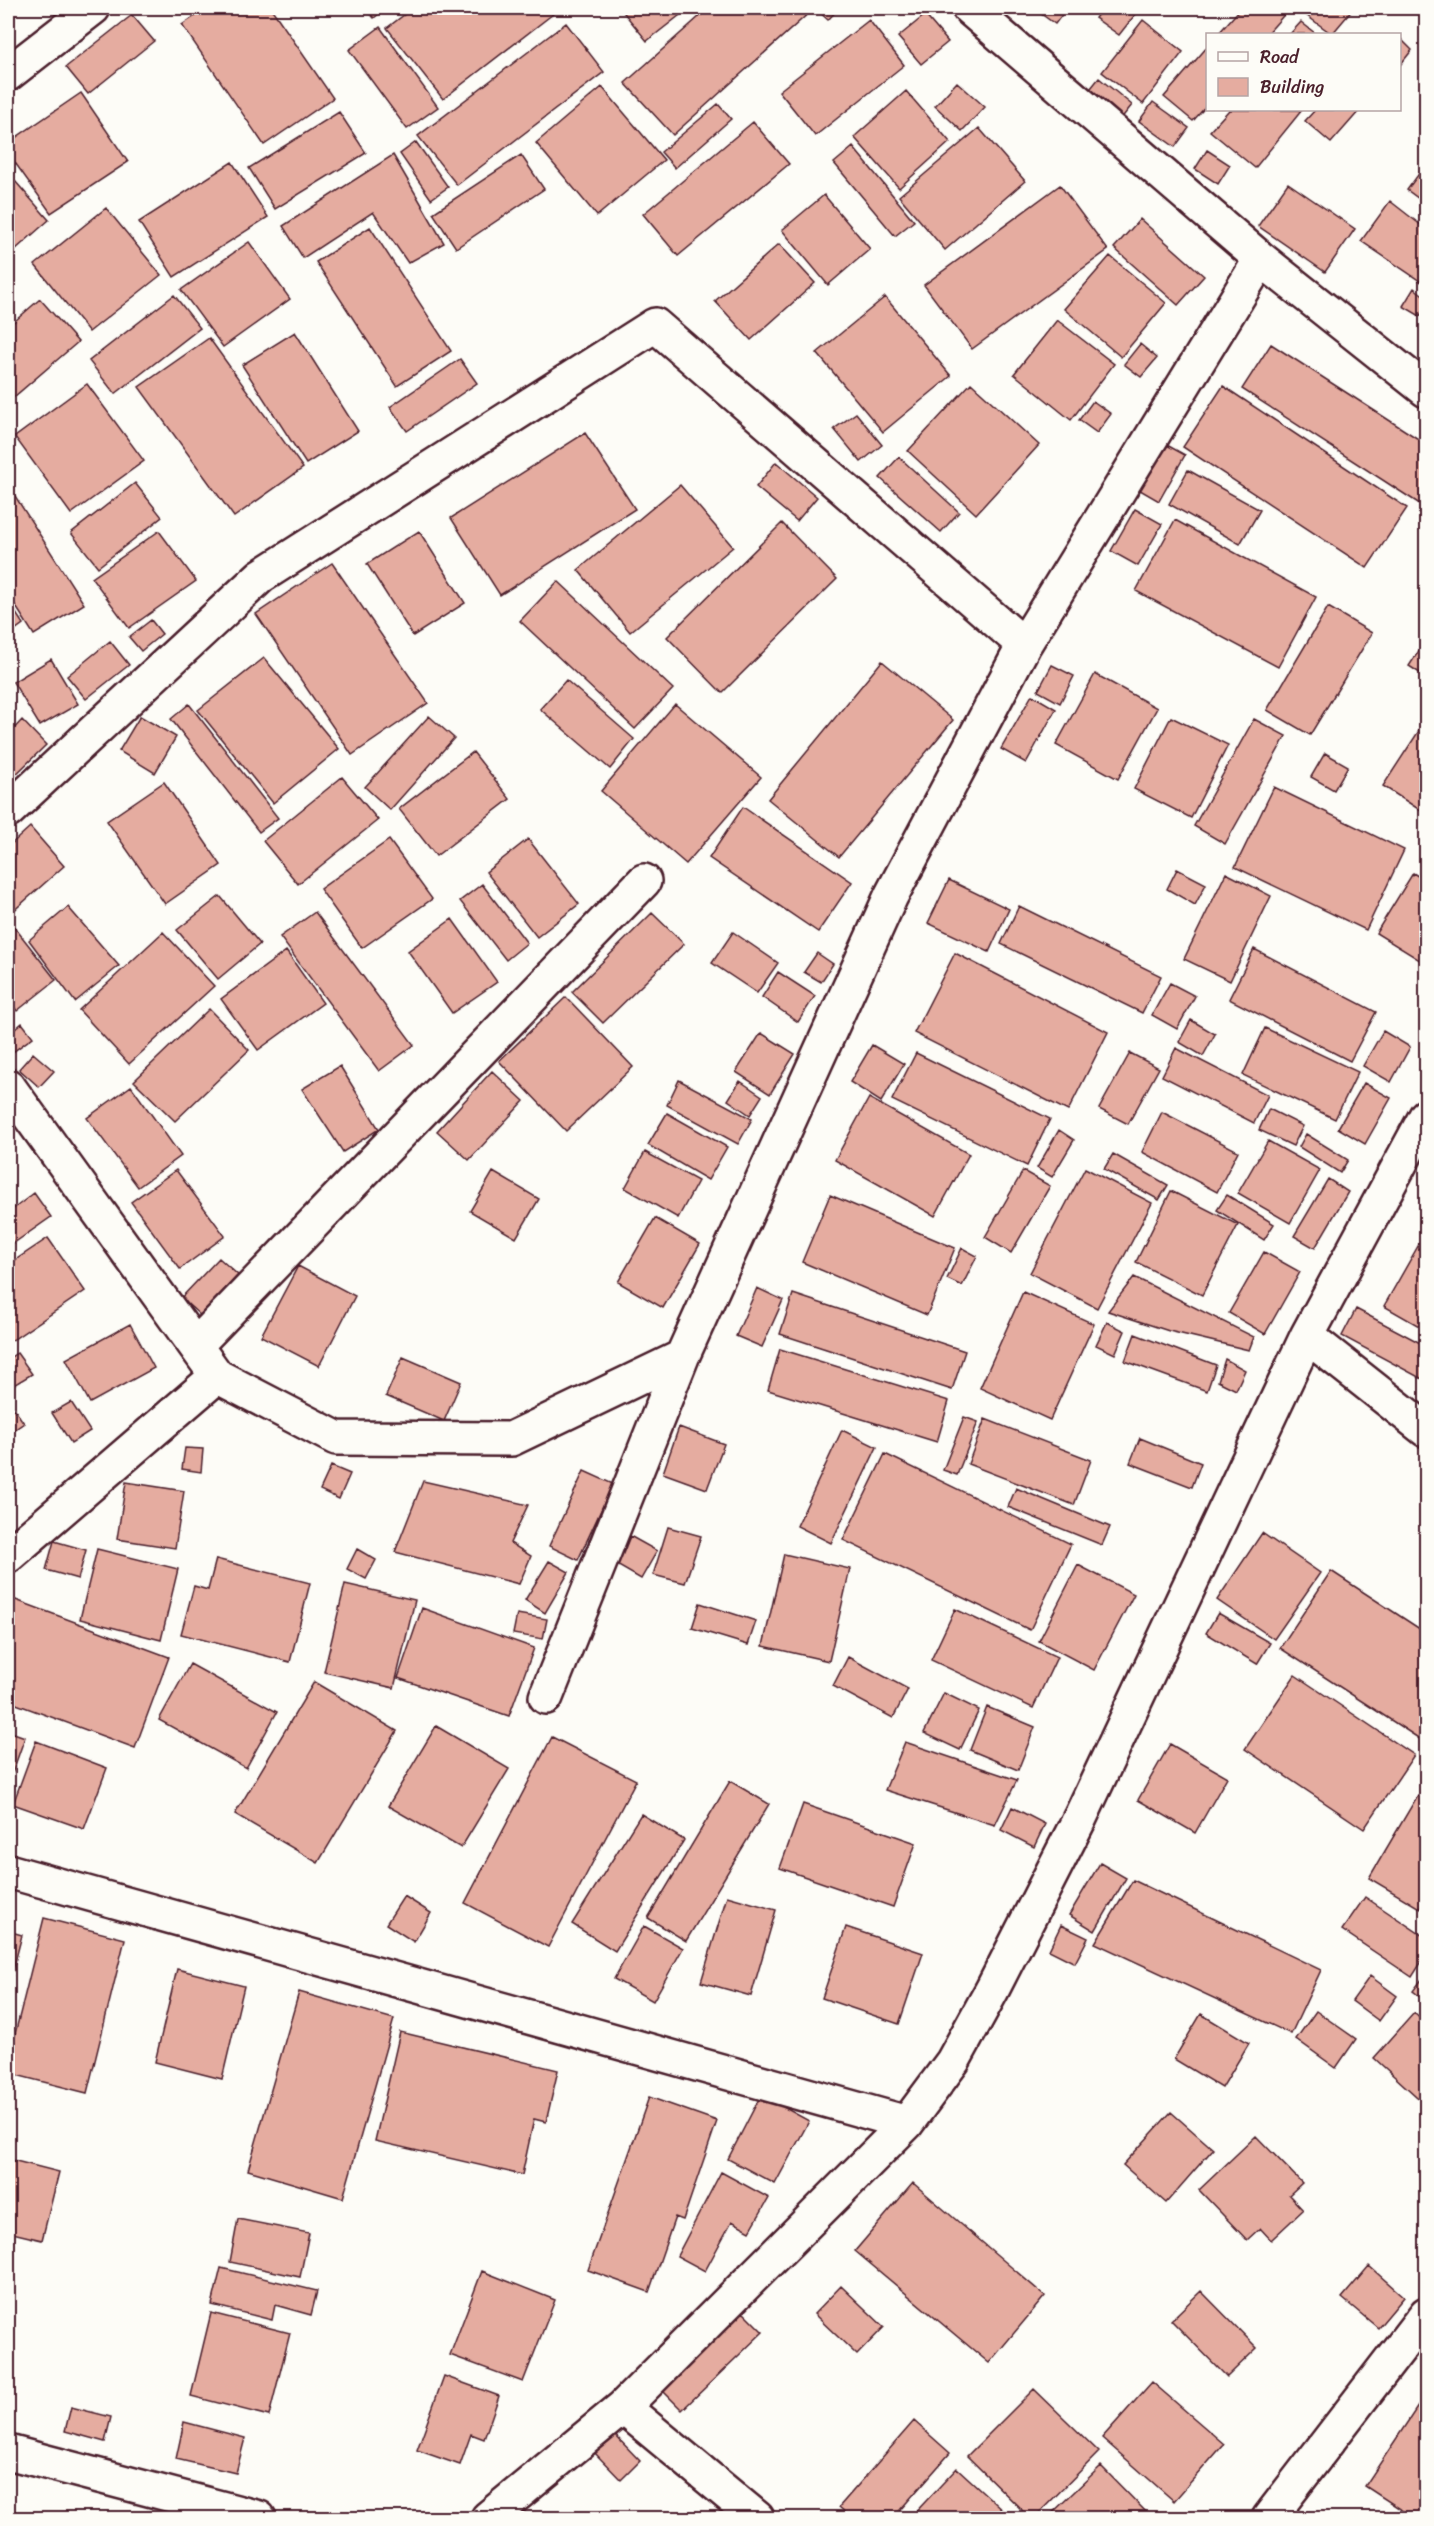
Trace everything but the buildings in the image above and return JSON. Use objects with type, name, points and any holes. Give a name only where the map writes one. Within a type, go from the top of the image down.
[{"type":"street","points":[[8,75],[93,8]]},
{"type":"street","points":[[969,8],[1261,259],[1426,390]]},
{"type":"street","points":[[546,1697],[682,1357],[891,896],[1024,645],[1261,259]]},
{"type":"street","points":[[8,811],[261,576],[655,325],[1024,645]]},
{"type":"street","points":[[196,1345],[644,881]]},
{"type":"street","points":[[8,1086],[217,1376],[336,1438],[511,1438],[682,1357]]},
{"type":"street","points":[[488,2518],[624,2407],[907,2123],[953,2061],[993,1990],[1080,1818],[1307,1336],[1426,1116]]},
{"type":"street","points":[[1307,1336],[1426,1430]]},
{"type":"street","points":[[8,1556],[217,1376]]},
{"type":"street","points":[[8,1871],[907,2123]]},
{"type":"street","points":[[1269,2518],[1426,2314]]},
{"type":"street","points":[[624,2407],[757,2518]]},
{"type":"street","points":[[8,2452],[259,2518]]}]
